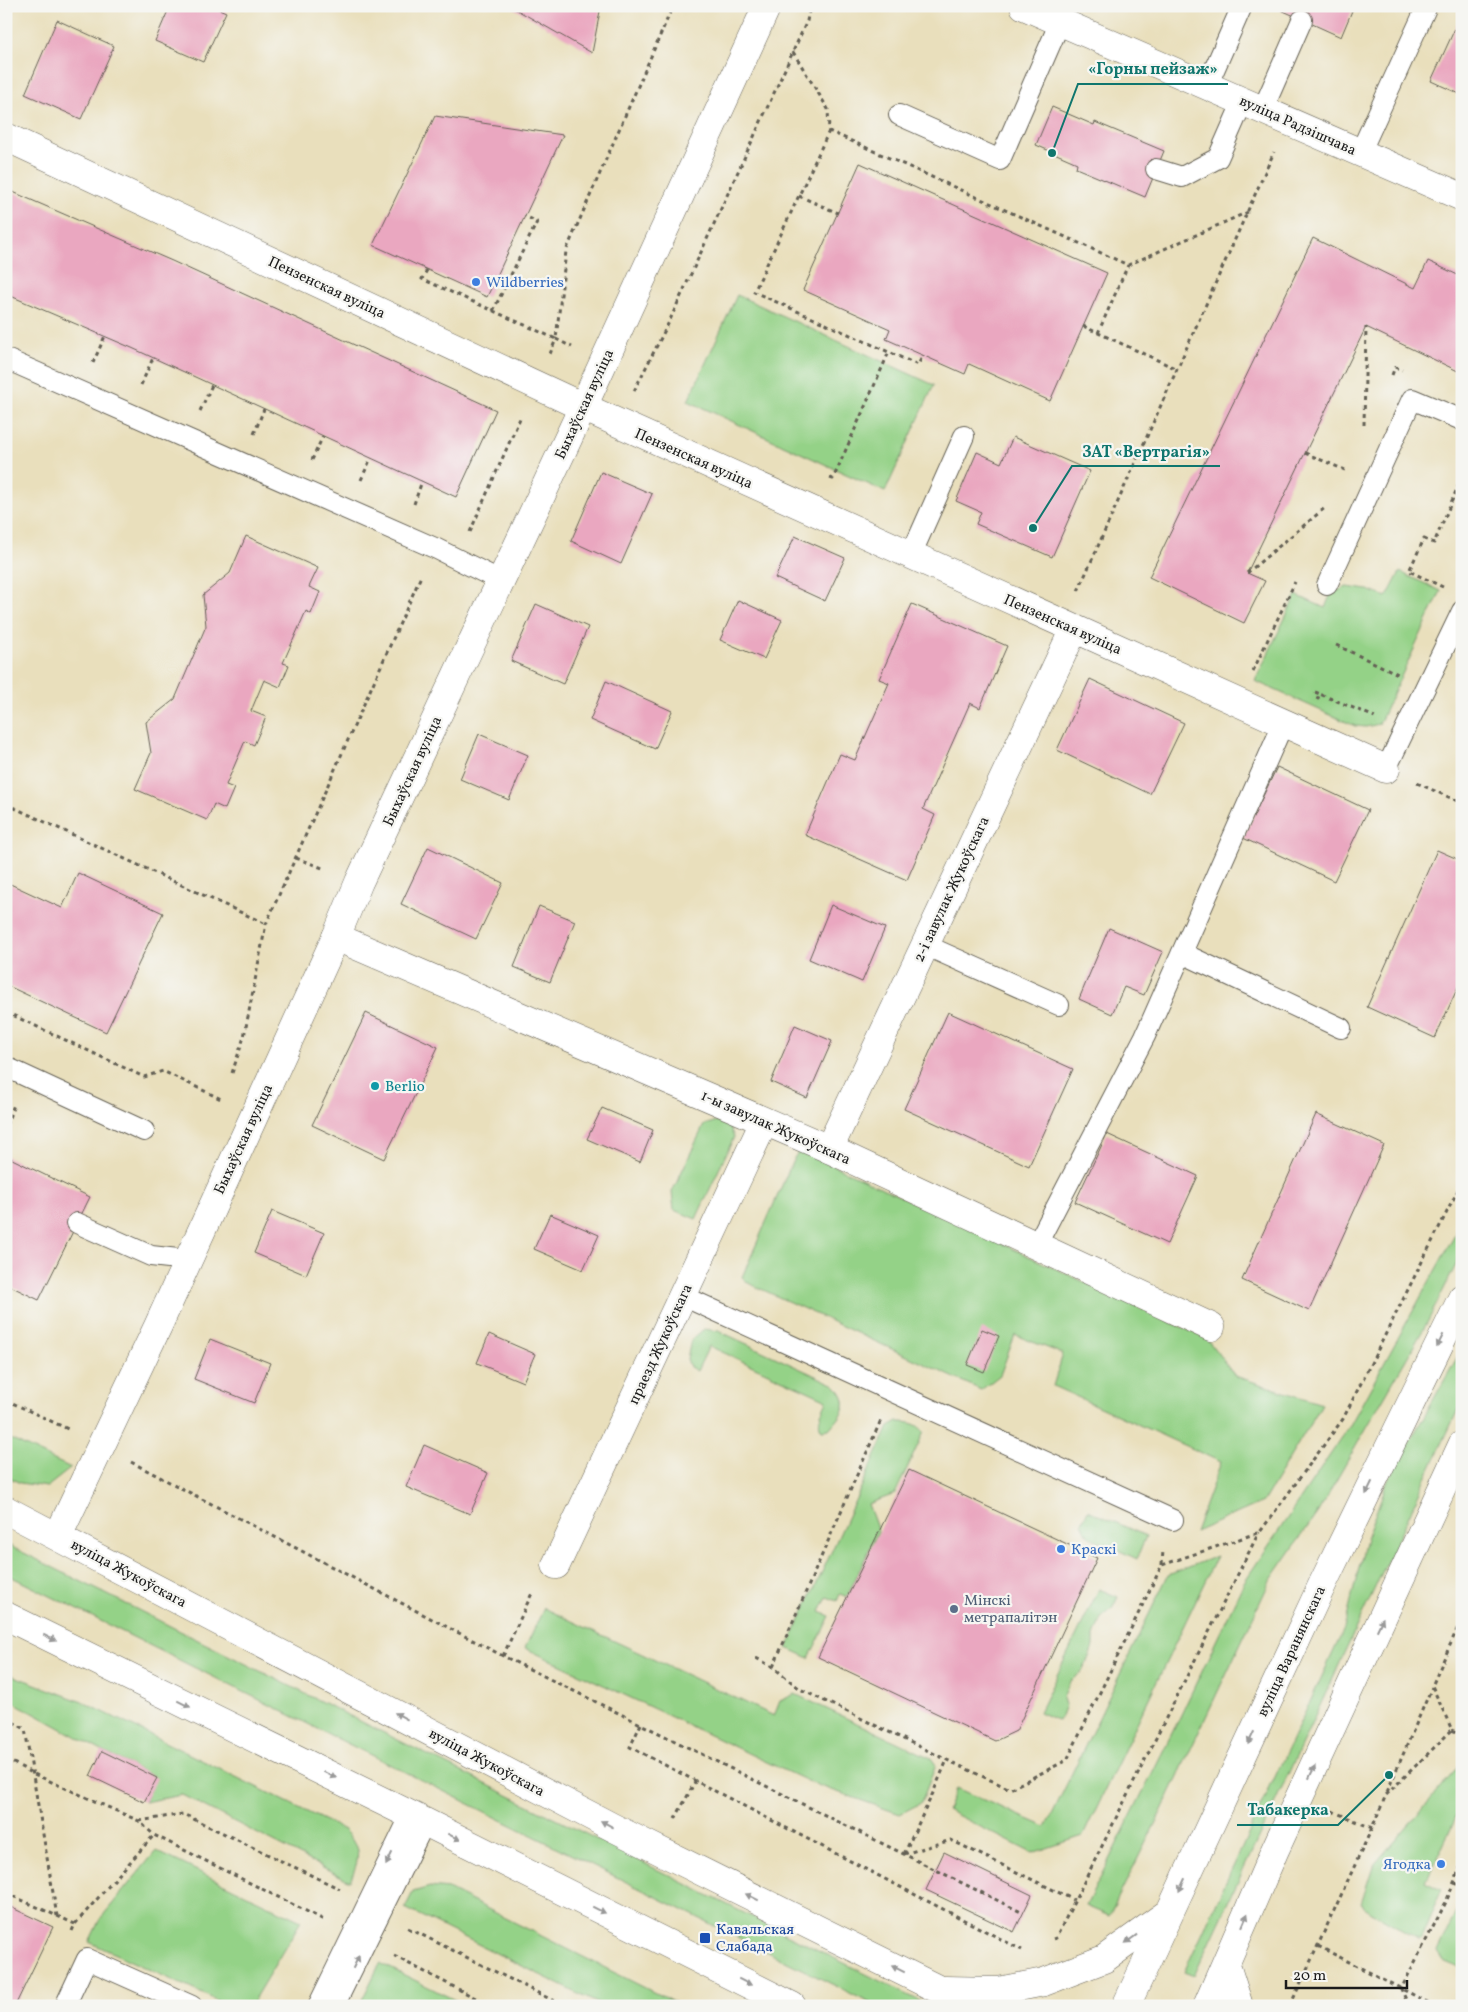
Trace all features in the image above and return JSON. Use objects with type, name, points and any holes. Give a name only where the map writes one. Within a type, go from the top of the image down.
[{"type":"street","name":"Быхаўская вуліца","points":[[58,1536],[158,1326],[186,1260],[336,936],[359,882],[604,362],[767,6]]},
{"type":"street","name":"вуліца Радзішчава","points":[[1024,6],[1462,197]]},
{"type":"street","name":"Пензенская вуліца","points":[[6,137],[582,407],[1386,769]]},
{"type":"street","name":"2-і завулак Жукоўскага","points":[[828,1150],[1074,629]]},
{"type":"street","name":"1-ы завулак Жукоўскага","points":[[336,936],[828,1150],[1211,1327]]},
{"type":"street","name":"праезд Жукоўскага","points":[[556,1566],[764,1122]]},
{"type":"street","name":"вуліца Варанянскага","points":[[1126,2006],[1323,1583],[1462,1298]]},
{"type":"street","points":[[1207,2006],[1274,1852],[1462,1445]]},
{"type":"street","name":"вуліца Жукоўскага","points":[[6,1510],[658,1850],[972,2006]]},
{"type":"street","points":[[6,1616],[418,1818],[792,2006]]},
{"type":"street","points":[[942,1990],[998,1990],[1044,1982],[1104,1959],[1170,1911]]},
{"type":"street","points":[[1226,1965],[1239,2006]]},
{"type":"lane","points":[[1207,86],[1242,6]]},
{"type":"lane","points":[[1360,153],[1426,6]]},
{"type":"lane","points":[[1156,169],[1182,177],[1218,158],[1253,105],[1302,20]]},
{"type":"lane","points":[[899,115],[1000,160],[1060,22]]},
{"type":"lane","points":[[6,359],[436,549],[501,581]]},
{"type":"lane","points":[[1327,584],[1412,399],[1462,420]]},
{"type":"lane","points":[[911,555],[964,436]]},
{"type":"lane","points":[[1386,769],[1462,611]]},
{"type":"lane","points":[[1036,1246],[1145,1036],[1182,953],[1293,728]]},
{"type":"lane","points":[[925,945],[1059,1005]]},
{"type":"lane","points":[[1182,953],[1341,1028]]},
{"type":"lane","points":[[6,1067],[144,1131]]},
{"type":"lane","points":[[77,1223],[151,1256],[186,1260]]},
{"type":"lane","points":[[683,1296],[1173,1520]]},
{"type":"lane","points":[[318,2006],[418,1818]]},
{"type":"lane","points":[[334,2006],[418,1818]]},
{"type":"lane","points":[[65,2006],[87,1959],[192,2006]]},
{"type":"path","points":[[229,1082],[244,1037],[266,924],[420,578],[436,549],[467,538],[536,385],[556,339],[566,252],[673,6]]},
{"type":"path","points":[[632,396],[669,322],[807,21],[810,6]]},
{"type":"path","points":[[1074,629],[1077,595],[1288,121]]},
{"type":"path","points":[[829,131],[754,292],[918,365],[923,355]]},
{"type":"path","points":[[799,196],[838,213]]},
{"type":"path","points":[[493,311],[537,222],[525,216]]},
{"type":"path","points":[[1098,333],[1128,265]]},
{"type":"path","points":[[427,270],[422,279],[556,339],[640,380]]},
{"type":"path","points":[[1083,326],[1177,369]]},
{"type":"path","points":[[1364,426],[1366,327]]},
{"type":"path","points":[[92,364],[105,336]]},
{"type":"path","points":[[825,476],[833,479],[889,352]]},
{"type":"path","points":[[141,385],[153,358]]},
{"type":"path","points":[[200,412],[212,385]]},
{"type":"path","points":[[253,435],[264,409]]},
{"type":"path","points":[[312,461],[323,436]]},
{"type":"path","points":[[1305,453],[1348,471]]},
{"type":"path","points":[[360,482],[371,458]]},
{"type":"path","points":[[1447,588],[1409,571],[1424,539],[1434,543],[1462,477]]},
{"type":"path","points":[[414,505],[422,481]]},
{"type":"path","points":[[1247,573],[1327,506]]},
{"type":"path","points":[[1336,645],[1406,678]]},
{"type":"path","points":[[1315,692],[1376,718]]},
{"type":"path","points":[[1293,728],[1320,694]]},
{"type":"path","points":[[1386,769],[1462,803]]},
{"type":"path","points":[[6,804],[266,924]]},
{"type":"path","points":[[6,1012],[144,1077],[163,1071],[224,1100]]},
{"type":"path","points":[[220,1109],[226,1091]]},
{"type":"path","points":[[6,1101],[14,1105],[6,1125]]},
{"type":"path","points":[[1048,1941],[1056,1938],[1260,1532],[1343,1418],[1462,1182]]},
{"type":"path","points":[[6,1400],[76,1432]]},
{"type":"path","points":[[123,1458],[503,1656],[1023,1913]]},
{"type":"path","points":[[756,1658],[773,1667],[800,1689],[947,1760],[1010,1788],[1067,1760],[1162,1565],[1260,1532]]},
{"type":"path","points":[[1290,2006],[1372,1828],[1462,1618]]},
{"type":"path","points":[[1432,1686],[1452,1730],[1462,1734]]},
{"type":"path","points":[[6,1718],[25,1729],[57,1916]]},
{"type":"path","points":[[641,1724],[630,1747],[1023,1950]]},
{"type":"path","points":[[1386,1795],[1452,1730]]},
{"type":"path","points":[[6,1759],[34,1774],[138,1821],[154,1835],[75,1924],[71,1932]]},
{"type":"path","points":[[904,1854],[947,1760]]},
{"type":"path","points":[[658,1850],[696,1780]]},
{"type":"path","points":[[1300,1797],[1372,1828]]},
{"type":"path","points":[[904,1854],[952,1840],[1074,1900]]},
{"type":"path","points":[[1401,1989],[1426,1943],[1455,1883],[1462,1864]]},
{"type":"path","points":[[1455,1883],[1462,1886]]},
{"type":"path","points":[[6,1893],[75,1924]]},
{"type":"path","points":[[1318,1946],[1435,2006]]},
{"type":"path","points":[[1401,1989],[1409,2006]]},
{"type":"green space","points":[[737,295],[934,385],[885,492],[688,401]]},
{"type":"green space","points":[[1400,572],[1441,591],[1379,724],[1366,727],[1355,726],[1255,681],[1296,595],[1325,608],[1331,593],[1347,587],[1368,590],[1387,597]]},
{"type":"green space","points":[[717,1121],[729,1126],[734,1137],[696,1219],[674,1210],[672,1192],[704,1125]]},
{"type":"green space","points":[[800,1150],[1207,1339],[1235,1376],[1322,1404],[1263,1502],[1195,1532],[1221,1462],[1053,1386],[1063,1354],[1015,1335],[1000,1375],[981,1390],[748,1283],[742,1277],[794,1158]]},
{"type":"green space","points":[[1462,1222],[1462,1253],[1427,1323],[1318,1512],[1270,1581],[1163,1808],[1109,1916],[1086,1906],[1179,1719],[1244,1582],[1349,1427]]},
{"type":"green space","points":[[704,1329],[719,1331],[835,1385],[843,1397],[844,1408],[842,1413],[829,1429],[822,1430],[819,1423],[827,1400],[709,1346],[697,1371],[690,1367],[687,1359],[691,1340]]},
{"type":"green space","points":[[1462,1349],[1462,1401],[1194,1976],[1184,1972],[1344,1629],[1366,1539],[1388,1480]]},
{"type":"green space","points":[[898,1422],[913,1424],[924,1432],[895,1494],[868,1504],[878,1531],[847,1597],[840,1594],[837,1601],[827,1597],[820,1612],[830,1616],[809,1658],[787,1648],[889,1427]]},
{"type":"green space","points":[[6,1437],[71,1468],[47,1487],[20,1483],[6,1476]]},
{"type":"green space","points":[[1088,1510],[1146,1536],[1137,1559],[1088,1536],[1082,1523]]},
{"type":"green space","points":[[6,1544],[930,2006],[876,2006],[6,1574]]},
{"type":"green space","points":[[1217,1556],[1083,1836],[1032,1853],[947,1810],[956,1788],[1046,1827],[1168,1575]]},
{"type":"green space","points":[[1099,1589],[1118,1597],[1112,1609],[1101,1618],[1094,1636],[1094,1646],[1082,1672],[1070,1681],[1063,1698],[1065,1705],[1059,1721],[1039,1712]]},
{"type":"green space","points":[[544,1608],[774,1716],[780,1701],[795,1694],[931,1758],[936,1765],[921,1803],[900,1814],[809,1782],[525,1648]]},
{"type":"green space","points":[[6,1673],[85,1703],[344,1830],[354,1843],[358,1854],[350,1881],[182,1795],[144,1802],[156,1778],[102,1751],[6,1698]]},
{"type":"green space","points":[[1461,1764],[1462,1804],[1426,1881],[1442,1889],[1420,1940],[1363,1907],[1361,1903],[1373,1866]]},
{"type":"green space","points":[[156,1851],[301,1921],[250,2006],[229,2006],[89,1942],[100,1919]]},
{"type":"green space","points":[[430,1887],[448,1889],[681,2006],[603,2006],[405,1908],[413,1892]]},
{"type":"green space","points":[[1462,1900],[1462,1969],[1443,1961],[1437,1952]]},
{"type":"green space","points":[[380,1963],[467,2006],[359,2006]]},
{"type":"building","points":[[170,6],[212,6],[226,12],[203,62],[155,41]]},
{"type":"building","points":[[510,6],[601,6],[592,53]]},
{"type":"building","points":[[1281,6],[1354,6],[1341,37],[1279,9]]},
{"type":"building","points":[[1462,13],[1462,95],[1431,81]]},
{"type":"building","points":[[57,20],[114,46],[81,119],[25,94]]},
{"type":"building","points":[[1052,107],[1094,125],[1095,122],[1164,151],[1145,197],[1076,168],[1077,163],[1036,145]]},
{"type":"building","points":[[435,116],[563,135],[487,297],[373,245]]},
{"type":"building","points":[[860,163],[1107,273],[1050,401],[969,364],[965,374],[886,339],[890,329],[803,290]]},
{"type":"building","points":[[6,189],[172,261],[496,410],[456,497],[132,348],[6,294]]},
{"type":"building","points":[[1313,238],[1415,288],[1428,261],[1462,277],[1462,373],[1366,327],[1247,573],[1265,581],[1244,623],[1149,577]]},
{"type":"building","points":[[1013,437],[1090,471],[1052,557],[976,524],[981,512],[956,501],[977,452],[1001,463]]},
{"type":"building","points":[[601,472],[652,494],[621,564],[571,541]]},
{"type":"building","points":[[246,536],[318,568],[309,587],[320,592],[311,614],[306,611],[283,663],[289,665],[280,687],[264,680],[251,711],[266,717],[254,745],[245,741],[226,785],[234,788],[225,809],[214,804],[207,820],[135,789],[151,753],[146,722],[175,699],[206,626],[203,595],[230,573]]},
{"type":"building","points":[[795,536],[845,558],[825,601],[775,578]]},
{"type":"building","points":[[738,600],[782,620],[764,659],[720,640]]},
{"type":"building","points":[[536,604],[588,627],[563,684],[511,661]]},
{"type":"building","points":[[912,604],[1007,646],[980,708],[970,703],[923,809],[935,815],[907,880],[805,835],[840,754],[855,760],[889,683],[879,679]]},
{"type":"building","points":[[1090,679],[1184,723],[1150,794],[1057,750]]},
{"type":"building","points":[[606,681],[672,711],[655,749],[590,720]]},
{"type":"building","points":[[479,734],[528,755],[509,800],[460,779]]},
{"type":"building","points":[[1277,767],[1368,810],[1334,881],[1243,838]]},
{"type":"building","points":[[428,847],[503,883],[476,939],[401,904]]},
{"type":"building","points":[[1437,850],[1462,861],[1462,978],[1435,1038],[1367,1007]]},
{"type":"building","points":[[78,873],[163,913],[106,1032],[6,985],[6,882],[62,908]]},
{"type":"building","points":[[831,905],[885,928],[862,982],[809,959]]},
{"type":"building","points":[[539,906],[575,921],[550,982],[514,967]]},
{"type":"building","points":[[1109,928],[1163,952],[1144,995],[1124,987],[1112,1014],[1079,999]]},
{"type":"building","points":[[948,1012],[1073,1069],[1029,1166],[904,1109]]},
{"type":"building","name":"Berlio","points":[[366,1013],[438,1047],[384,1159],[312,1125]]},
{"type":"building","points":[[795,1025],[832,1041],[807,1098],[771,1082]]},
{"type":"building","points":[[602,1108],[653,1130],[640,1162],[587,1139]]},
{"type":"building","points":[[1316,1114],[1384,1145],[1309,1311],[1242,1280]]},
{"type":"building","points":[[1107,1134],[1198,1176],[1167,1244],[1075,1202]]},
{"type":"building","points":[[6,1156],[90,1197],[39,1300],[6,1284]]},
{"type":"building","points":[[272,1211],[324,1233],[306,1275],[254,1253]]},
{"type":"building","points":[[550,1214],[599,1235],[583,1270],[534,1249]]},
{"type":"building","points":[[982,1329],[999,1336],[984,1372],[967,1365]]},
{"type":"building","points":[[489,1334],[535,1354],[523,1382],[477,1363]]},
{"type":"building","points":[[210,1339],[270,1363],[254,1403],[194,1379]]},
{"type":"building","points":[[424,1445],[488,1473],[470,1514],[406,1487]]},
{"type":"building","points":[[909,1470],[1097,1558],[1016,1731],[995,1741],[818,1657]]},
{"type":"building","points":[[102,1751],[157,1778],[144,1802],[90,1776]]},
{"type":"building","points":[[944,1852],[1032,1895],[1014,1932],[926,1890]]},
{"type":"building","points":[[6,1905],[53,1927],[15,2006],[6,2006]]},
{"type":"place","name":"«Горны пейзаж»","points":[[1052,153]]},
{"type":"place","name":"Wildberries","points":[[476,282]]},
{"type":"place","name":"ЗАТ «Вертрагія»","points":[[1033,528]]},
{"type":"place","name":"Berlio","points":[[375,1086]]},
{"type":"place","name":"Краскі","points":[[1061,1549]]},
{"type":"place","name":"Мінскі метрапалітэн","points":[[954,1609]]},
{"type":"place","name":"Табакерка","points":[[1389,1775]]},
{"type":"place","name":"Ягодка","points":[[1441,1864]]},
{"type":"place","name":"Кавальская Слабада","points":[[705,1938]]}]
